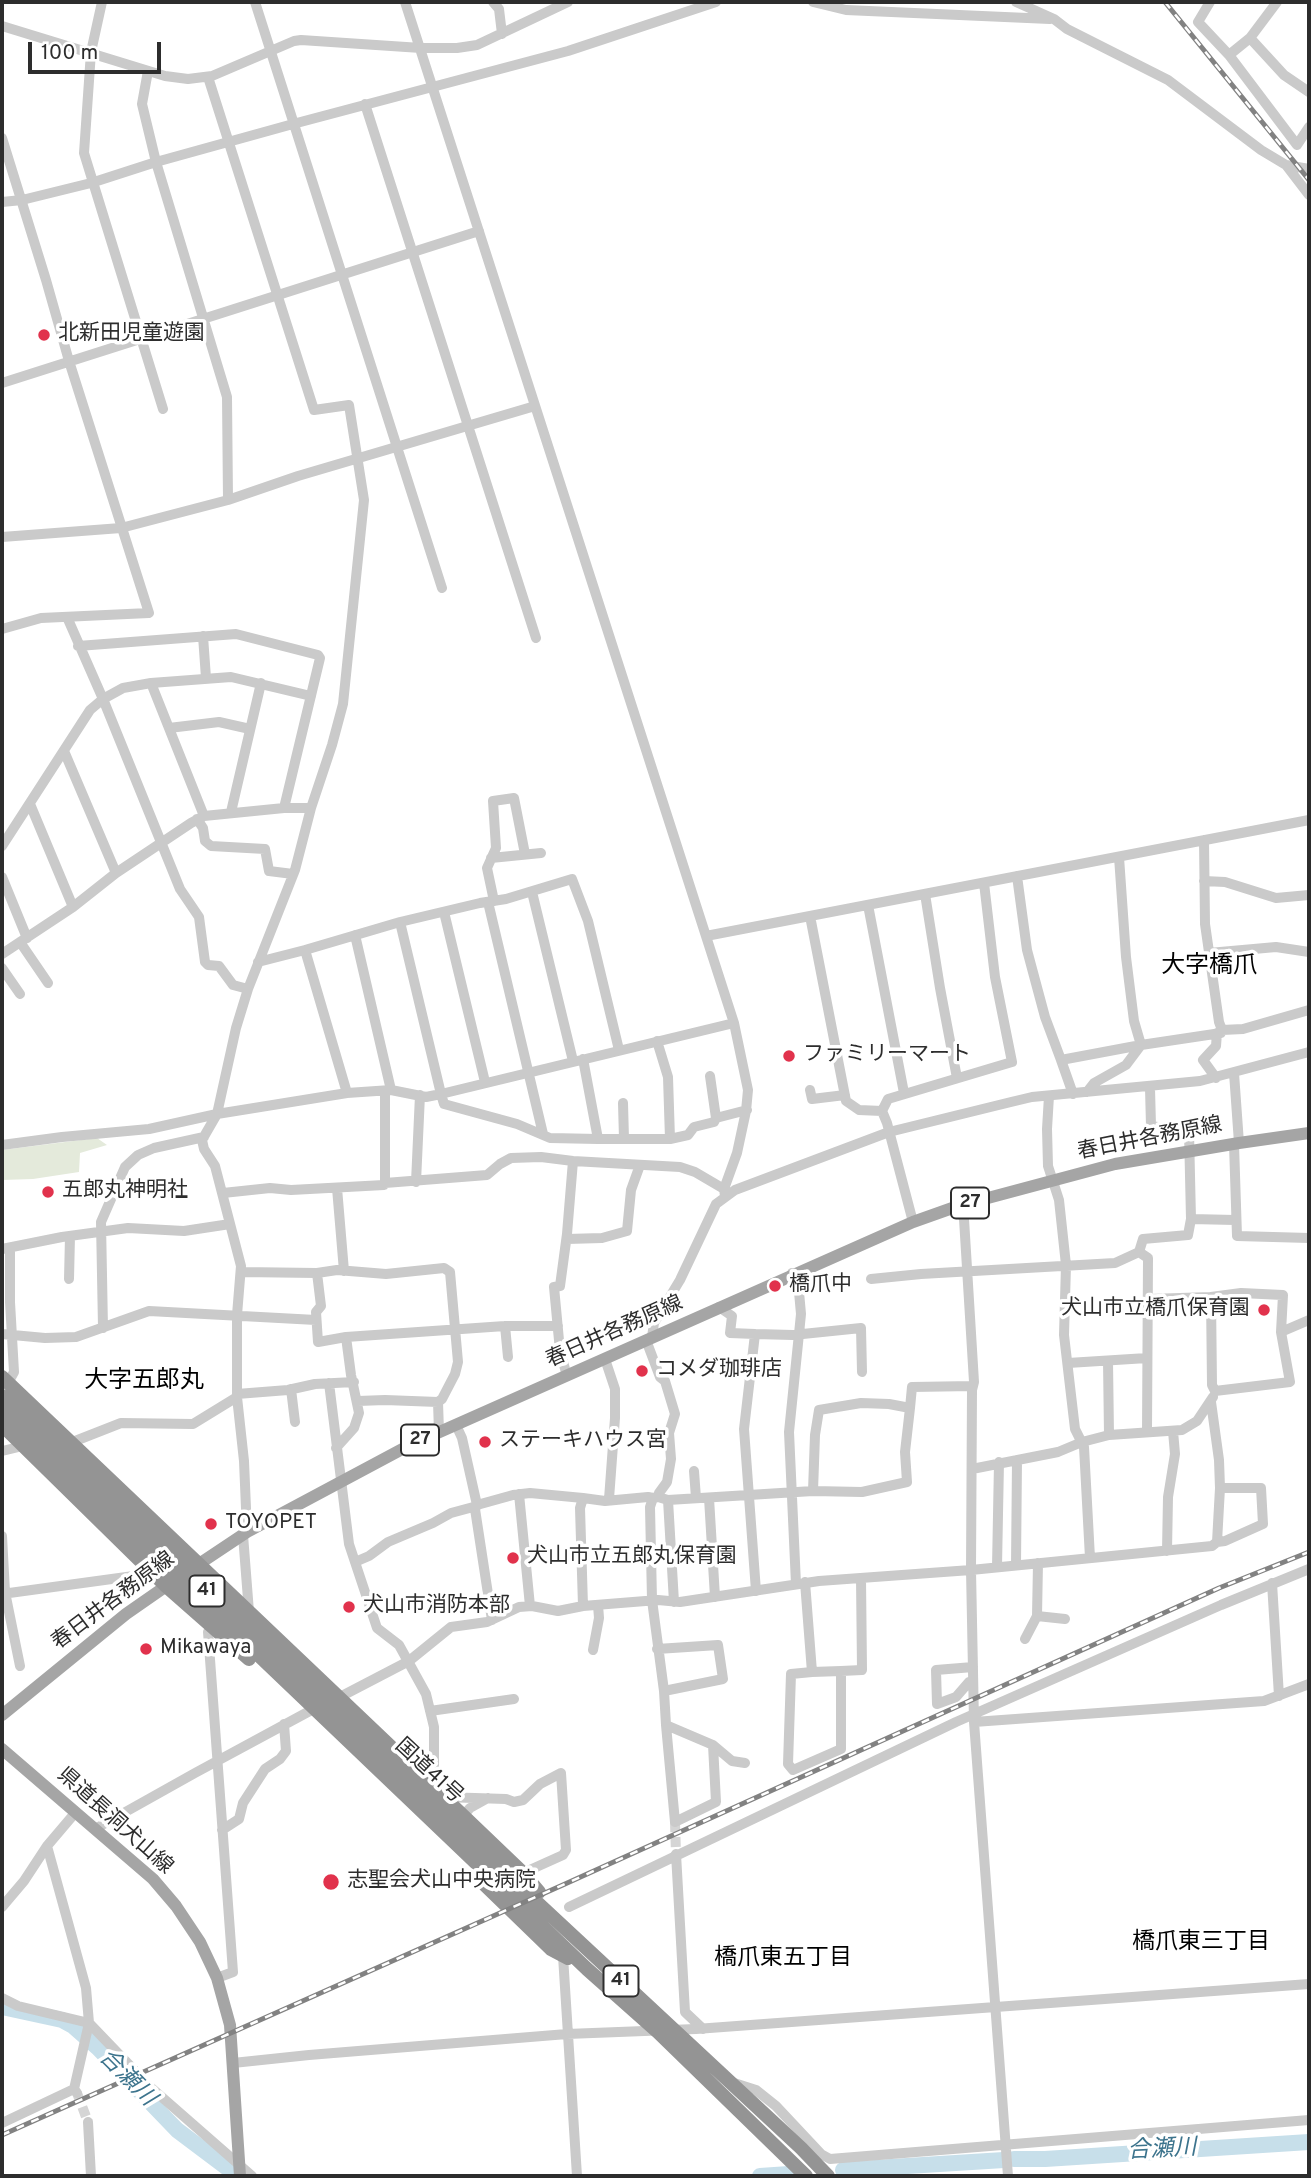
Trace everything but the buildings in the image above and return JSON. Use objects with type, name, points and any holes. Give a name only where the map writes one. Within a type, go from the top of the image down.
[{"type":"highway","name":"41","points":[[4,1385],[199,1563]]},
{"type":"highway","name":"国道41号","points":[[4,1385],[587,1969],[658,2032],[806,2176]]},
{"type":"highway","name":"国道41号","points":[[2,1410],[410,1792],[598,1958],[828,2176]]},
{"type":"highway","points":[[2,1425],[166,1586],[306,1712],[551,1949],[587,1969]]},
{"type":"highway","points":[[199,1563],[523,1873],[598,1958]]},
{"type":"main road","name":"春日井各務原線","points":[[2,1716],[125,1614],[245,1534],[339,1480],[456,1424],[606,1359],[792,1273],[913,1222],[958,1206],[1053,1180],[1115,1164],[1309,1133]]},
{"type":"main road","name":"県道長洞犬山線","points":[[2,1749],[153,1879],[176,1906],[200,1942],[217,1978],[230,2025],[240,2172]]},
{"type":"street","points":[[102,2],[91,52],[84,152],[91,183],[163,409]]},
{"type":"street","points":[[255,2],[442,588]]},
{"type":"street","points":[[405,2],[734,1023],[747,1079],[747,1110],[724,1193],[716,1203],[680,1280],[654,1323],[649,1339],[660,1377],[665,1381],[675,1413],[669,1433],[671,1460],[667,1482],[659,1493],[674,1602]]},
{"type":"street","points":[[493,2],[499,9],[502,34]]},
{"type":"street","points":[[2,26],[177,79],[208,77],[301,40],[421,48],[469,47],[502,34],[555,5],[568,2]]},
{"type":"street","points":[[2,202],[22,200],[91,183],[156,162],[365,104],[568,51],[716,2]]},
{"type":"street","points":[[813,2],[846,10],[1054,19]]},
{"type":"street","points":[[1016,2],[1054,19],[1067,29],[1168,80],[1261,150],[1286,165],[1309,169]]},
{"type":"street","points":[[1210,2],[1198,22],[1229,55],[1297,145],[1309,127]]},
{"type":"street","points":[[1229,55],[1251,38],[1277,2]]},
{"type":"street","points":[[1251,38],[1284,75],[1309,92]]},
{"type":"street","points":[[148,71],[142,104],[156,162],[227,397],[228,500]]},
{"type":"street","points":[[208,77],[314,410],[349,405],[364,500],[343,704],[293,874],[247,989],[217,1114],[204,1138],[204,1149],[215,1166],[223,1193],[241,1272],[237,1315],[237,1396],[244,1461],[249,1612]]},
{"type":"street","points":[[365,104],[536,638]]},
{"type":"street","points":[[2,138],[149,613],[41,618],[3,626]]},
{"type":"street","points":[[1286,165],[1309,195]]},
{"type":"street","points":[[2,381],[479,231]]},
{"type":"street","points":[[2,537],[121,527],[228,500],[535,406]]},
{"type":"street","points":[[67,617],[180,889],[199,917],[205,962],[219,966],[233,985],[247,989]]},
{"type":"street","points":[[78,646],[236,634],[318,655],[284,808]]},
{"type":"street","points":[[203,636],[206,678]]},
{"type":"street","points":[[2,846],[90,710],[123,688],[151,683],[231,677],[311,696]]},
{"type":"street","points":[[151,683],[201,817],[205,841],[211,846],[265,849],[269,871],[293,874]]},
{"type":"street","points":[[231,813],[261,684]]},
{"type":"street","points":[[169,728],[219,722],[250,729]]},
{"type":"street","points":[[64,751],[116,873]]},
{"type":"street","points":[[526,854],[514,798],[493,800],[496,848],[486,868],[491,902],[542,1134]]},
{"type":"street","points":[[30,804],[73,906]]},
{"type":"street","points":[[2,954],[201,817],[284,808],[311,808]]},
{"type":"street","points":[[706,936],[1309,820]]},
{"type":"street","points":[[1204,841],[1205,924],[1220,1032],[1216,1046],[1203,1060],[1216,1078]]},
{"type":"street","points":[[491,858],[541,853]]},
{"type":"street","points":[[1119,857],[1126,957],[1134,1021],[1142,1045]]},
{"type":"street","points":[[1017,876],[1027,950],[1045,1017],[1073,1094]]},
{"type":"street","points":[[2,877],[23,940],[48,983]]},
{"type":"street","points":[[258,962],[400,922],[532,892],[572,879],[588,921],[619,1051]]},
{"type":"street","points":[[1204,881],[1225,882],[1276,898],[1309,895]]},
{"type":"street","points":[[913,1222],[882,1111],[888,1099],[1012,1062],[995,977],[984,883]]},
{"type":"street","points":[[532,892],[598,1139]]},
{"type":"street","points":[[925,894],[957,1078]]},
{"type":"street","points":[[868,905],[904,1093]]},
{"type":"street","points":[[444,912],[485,1082]]},
{"type":"street","points":[[810,916],[846,1101],[859,1110],[882,1111]]},
{"type":"street","points":[[400,922],[444,1104],[559,1139],[670,1139],[688,1135],[694,1127],[714,1122],[716,1118],[747,1110]]},
{"type":"street","points":[[355,935],[388,1091],[385,1183]]},
{"type":"street","points":[[1209,953],[1276,947],[1309,952]]},
{"type":"street","points":[[305,950],[346,1093]]},
{"type":"street","points":[[2,968],[20,994]]},
{"type":"street","points":[[1061,1059],[1243,1029],[1309,1010]]},
{"type":"street","points":[[2,1145],[149,1129],[217,1114],[346,1093],[388,1091],[426,1097],[734,1023]]},
{"type":"street","points":[[657,1041],[668,1077],[670,1139]]},
{"type":"street","points":[[1087,1092],[1094,1083],[1126,1065],[1142,1045]]},
{"type":"street","points":[[724,1193],[890,1132],[1011,1102],[1216,1078],[1309,1052]]},
{"type":"street","points":[[1234,1073],[1237,1236],[1309,1238]]},
{"type":"street","points":[[709,1076],[716,1118]]},
{"type":"street","points":[[871,1279],[1115,1263],[1139,1252],[1143,1239],[1188,1235],[1191,1219],[1189,1132],[1152,1126],[1150,1087]]},
{"type":"street","points":[[810,1090],[812,1100],[845,1095]]},
{"type":"street","points":[[416,1182],[420,1095]]},
{"type":"street","points":[[1049,1096],[1048,1166],[1059,1200],[1066,1265],[1064,1335],[1075,1429],[1084,1447],[1090,1558]]},
{"type":"street","points":[[623,1103],[624,1139]]},
{"type":"street","points":[[103,1328],[101,1222],[125,1167],[154,1149],[204,1138]]},
{"type":"street","points":[[223,1193],[270,1188],[291,1190],[384,1185],[488,1175],[511,1158],[541,1157],[689,1169],[724,1193]]},
{"type":"street","points":[[568,1376],[560,1351],[554,1287],[560,1286],[567,1239],[573,1161]]},
{"type":"street","points":[[567,1239],[602,1238],[626,1231],[631,1190],[640,1165]]},
{"type":"street","points":[[337,1188],[344,1271]]},
{"type":"street","points":[[958,1206],[964,1219],[972,1341],[971,1570],[974,1719],[1008,2176]]},
{"type":"street","points":[[1191,1219],[1235,1220]]},
{"type":"street","points":[[4,1385],[14,1372],[6,1335],[6,1248],[128,1228],[184,1231],[230,1224]]},
{"type":"street","points":[[69,1279],[70,1236]]},
{"type":"street","points":[[1139,1252],[1148,1258],[1147,1432]]},
{"type":"street","points":[[241,1272],[386,1273],[444,1268],[450,1272],[457,1370],[442,1399],[438,1402],[385,1399],[358,1401]]},
{"type":"street","points":[[317,1273],[321,1306],[316,1312],[318,1342],[346,1337],[455,1329],[558,1326]]},
{"type":"street","points":[[792,1273],[801,1300],[789,1432],[792,1492],[811,1672]]},
{"type":"street","points":[[1149,1299],[1241,1293],[1283,1295],[1281,1332],[1290,1382],[1215,1391]]},
{"type":"street","points":[[1211,1297],[1212,1385],[1215,1391],[1212,1402],[1220,1488],[1217,1542]]},
{"type":"street","points":[[719,1307],[732,1316],[730,1333],[799,1335],[861,1328],[862,1372]]},
{"type":"street","points":[[6,1335],[67,1338],[149,1311],[316,1320]]},
{"type":"street","points":[[1281,1332],[1309,1320]]},
{"type":"street","points":[[505,1326],[508,1357]]},
{"type":"street","points":[[755,1334],[744,1429],[756,1591]]},
{"type":"street","points":[[336,1448],[358,1421],[358,1401],[346,1337]]},
{"type":"street","points":[[606,1359],[615,1389],[609,1499]]},
{"type":"street","points":[[1068,1363],[1147,1359]]},
{"type":"street","points":[[1108,1361],[1109,1434]]},
{"type":"street","points":[[70,1443],[121,1423],[193,1424],[237,1396],[354,1382]]},
{"type":"street","points":[[328,1383],[349,1544],[377,1628],[396,1641],[426,1693],[434,1727],[439,1792],[514,1802],[523,1800],[540,1784],[561,1773],[566,1850],[563,1855],[523,1873]]},
{"type":"street","points":[[355,1562],[369,1556],[388,1542],[451,1513],[519,1494],[545,1493],[605,1501],[709,1498],[813,1491],[862,1492],[907,1482],[905,1452],[912,1387],[973,1387]]},
{"type":"street","points":[[291,1389],[295,1422]]},
{"type":"street","points":[[438,1402],[439,1432]]},
{"type":"street","points":[[972,1469],[1058,1452],[1109,1434],[1173,1431],[1192,1425],[1212,1402]]},
{"type":"street","points":[[813,1491],[815,1435],[819,1410],[861,1403],[910,1408]]},
{"type":"street","points":[[456,1424],[462,1438],[477,1505],[475,1509],[492,1620]]},
{"type":"street","points":[[1167,1551],[1168,1497],[1175,1454],[1173,1431]]},
{"type":"street","points":[[2,1451],[23,1446]]},
{"type":"street","points":[[1016,1566],[1017,1460]]},
{"type":"street","points":[[997,1567],[999,1462]]},
{"type":"street","points":[[694,1471],[696,1498]]},
{"type":"street","points":[[95,1829],[306,1712],[409,1661],[451,1627],[492,1620],[519,1607],[530,1606],[558,1611],[652,1600],[674,1602],[801,1583],[1016,1566],[1212,1546],[1263,1524],[1261,1488],[1220,1488]]},
{"type":"street","points":[[519,1494],[530,1606]]},
{"type":"street","points":[[583,1498],[580,1508],[583,1606]]},
{"type":"street","points":[[709,1498],[715,1597]]},
{"type":"street","points":[[660,1499],[650,1507],[652,1600],[664,1691],[675,1822],[716,1802],[713,1745]]},
{"type":"street","points":[[2,1536],[3,1593],[20,1667]]},
{"type":"street","points":[[1025,1639],[1037,1616],[1038,1563]]},
{"type":"street","points":[[974,1719],[1272,1583],[1309,1569]]},
{"type":"street","points":[[3,1593],[141,1575]]},
{"type":"street","points":[[841,1671],[841,1749],[793,1770],[788,1763],[791,1674],[811,1672],[862,1670],[861,1578]]},
{"type":"street","points":[[1272,1583],[1279,1696]]},
{"type":"street","points":[[593,1650],[599,1618],[598,1605]]},
{"type":"street","points":[[1037,1616],[1065,1619]]},
{"type":"street","points":[[212,1626],[208,1632],[233,1972],[217,1978]]},
{"type":"street","points":[[657,1649],[718,1645],[723,1679],[664,1691]]},
{"type":"street","points":[[973,1667],[936,1670],[937,1704],[956,1697],[973,1681]]},
{"type":"street","points":[[569,1907],[956,1722],[1264,1701],[1309,1684]]},
{"type":"street","points":[[430,1711],[514,1699]]},
{"type":"street","points":[[222,1830],[239,1819],[243,1803],[265,1769],[280,1759],[286,1751],[284,1724]]},
{"type":"street","points":[[666,1725],[713,1745],[732,1761],[745,1763]]},
{"type":"street","points":[[463,1816],[470,1808],[489,1798]]},
{"type":"street","points":[[2,1907],[75,1812]]},
{"type":"street","points":[[2,2123],[75,2091],[89,2024],[86,1988],[47,1846]]},
{"type":"street","points":[[676,1854],[685,2012],[703,2029]]},
{"type":"street","points":[[564,1956],[577,2176]]},
{"type":"street","points":[[233,2063],[309,2054],[568,2034],[703,2029],[1309,1983]]},
{"type":"street","points":[[2,1998],[18,2006],[89,2024],[136,2073]]},
{"type":"street","points":[[729,2081],[756,2090],[776,2106],[821,2154],[830,2159],[1309,2120]]},
{"type":"street","points":[[148,2085],[240,2172],[252,2176]]},
{"type":"street","points":[[88,2122],[92,2176]]},
{"type":"green space","points":[[97,1138],[107,1145],[80,1153],[79,1172],[33,1179],[2,1180],[2,1150]]},
{"type":"waterway","name":"合瀬川","points":[[2,2007],[62,2020],[73,2026],[98,2048],[177,2130],[238,2176]]},
{"type":"waterway","name":"合瀬川","points":[[1014,2159],[1309,2142]]},
{"type":"waterway","name":"合瀬川","points":[[843,2170],[1004,2160]]},
{"type":"waterway","name":"合瀬川","points":[[760,2176],[789,2174]]},
{"type":"tunnel","points":[[675,1822],[676,1854]]},
{"type":"tunnel","points":[[77,2093],[88,2122]]},
{"type":"railway","points":[[1165,2],[1309,180]]},
{"type":"railway","points":[[2,2135],[1219,1588],[1309,1552]]},
{"type":"place","name":"北新田児童遊園","points":[[44,335]]},
{"type":"place","name":"ファミリーマート","points":[[789,1056]]},
{"type":"place","name":"五郎丸神明社","points":[[48,1192]]},
{"type":"place","name":"橋爪中","points":[[775,1286]]},
{"type":"place","name":"犬山市立橋爪保育園","points":[[1264,1310]]},
{"type":"place","name":"コメダ珈琲店","points":[[642,1371]]},
{"type":"place","name":"ステーキハウス宮","points":[[485,1442]]},
{"type":"place","name":"TOYOPET","points":[[211,1524]]},
{"type":"place","name":"犬山市立五郎丸保育園","points":[[513,1558]]},
{"type":"place","name":"犬山市消防本部","points":[[349,1607]]},
{"type":"place","name":"Mikawaya","points":[[146,1649]]},
{"type":"place","name":"志聖会犬山中央病院","points":[[331,1882]]},
{"type":"district","name":"大字橋爪","points":[[1209,967]]},
{"type":"district","name":"大字五郎丸","points":[[144,1382]]},
{"type":"district","name":"橋爪東三丁目","points":[[1201,1943]]},
{"type":"district","name":"橋爪東五丁目","points":[[783,1959]]}]
